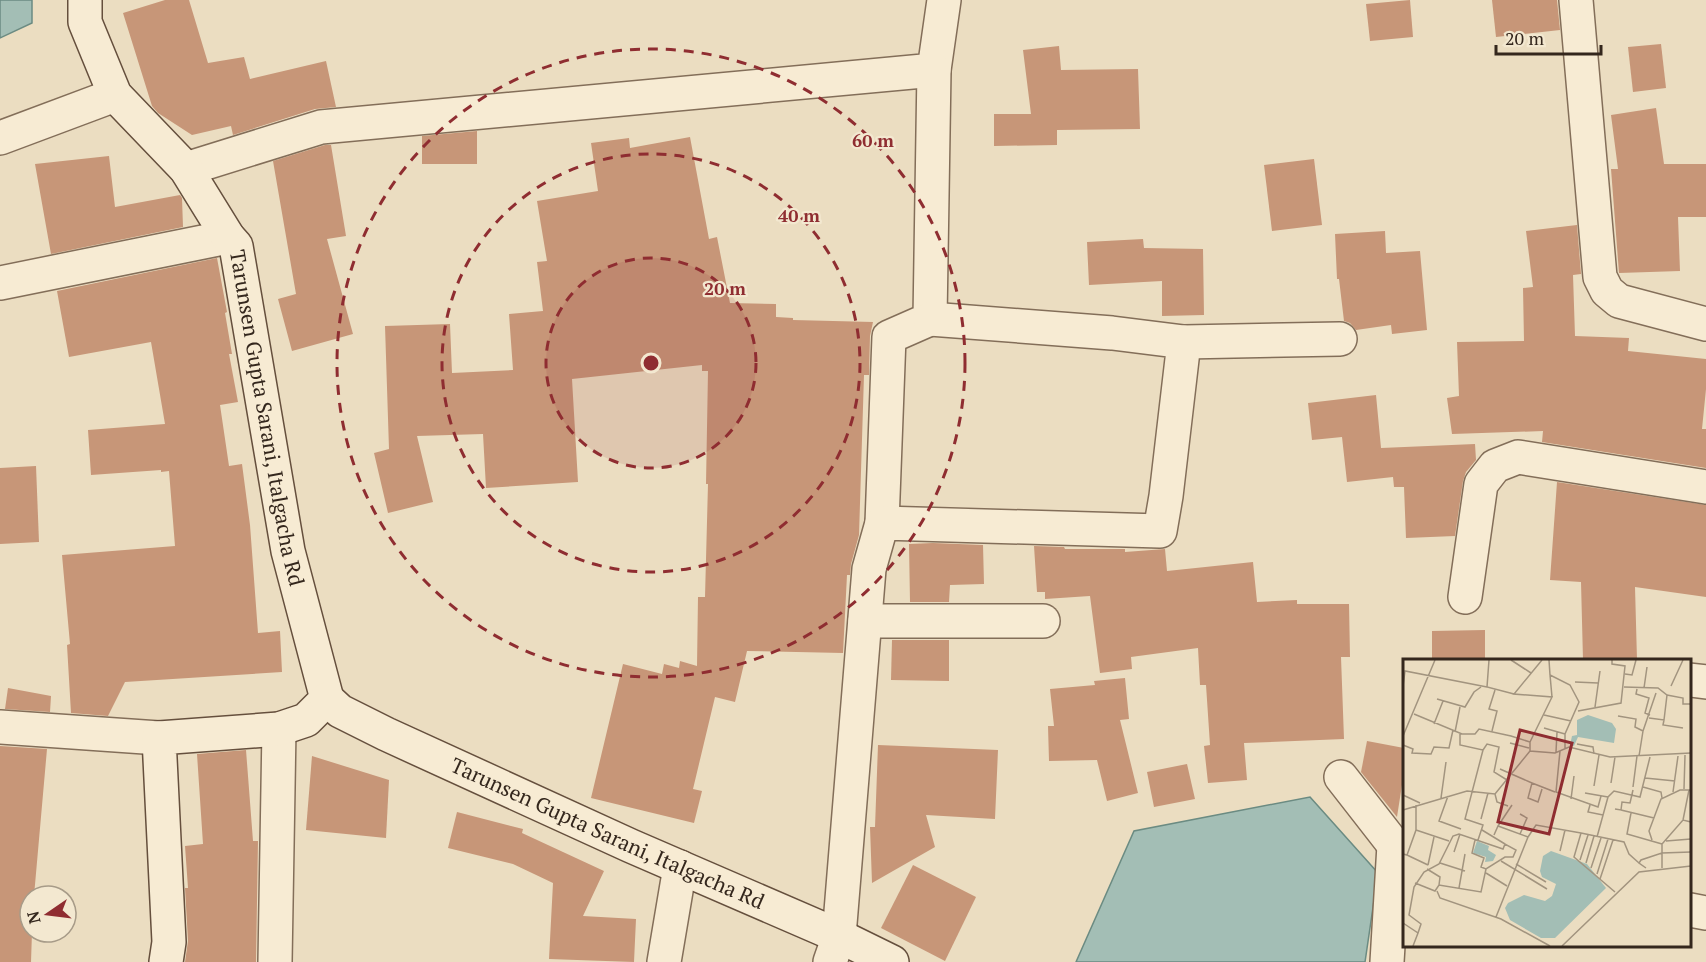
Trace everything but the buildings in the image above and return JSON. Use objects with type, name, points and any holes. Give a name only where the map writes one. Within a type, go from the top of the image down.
[{"type":"street","name":"Tarunsen Gupta Sarani, Italgacha Rd","points":[[85,0],[85,22],[115,95],[186,169],[228,237],[236,246],[288,551],[327,699],[340,711],[377,729],[680,867],[835,949],[892,962]]},
{"type":"street","points":[[930,319],[934,70],[944,0]]},
{"type":"street","points":[[1576,0],[1600,277],[1607,291],[1619,301],[1706,324]]},
{"type":"street","points":[[186,169],[321,127],[934,70]]},
{"type":"street","points":[[0,138],[115,95]]},
{"type":"street","points":[[0,283],[228,237]]},
{"type":"street","points":[[835,949],[869,569],[882,523],[889,337],[930,319],[1112,333],[1184,342],[1340,339]]},
{"type":"street","points":[[882,523],[1160,531],[1184,342]]},
{"type":"street","points":[[1465,597],[1481,484],[1495,466],[1518,457],[1706,487]]},
{"type":"street","points":[[865,621],[1043,621]]},
{"type":"street","points":[[1691,680],[1706,682]]},
{"type":"street","points":[[0,727],[159,738],[279,729],[306,720],[327,699]]},
{"type":"street","points":[[275,962],[279,729]]},
{"type":"street","points":[[159,738],[169,942],[166,962]]},
{"type":"street","points":[[1341,777],[1399,846],[1387,962]]},
{"type":"street","points":[[664,962],[680,867]]},
{"type":"street","points":[[1691,910],[1706,913]]},
{"type":"water","points":[[0,0],[32,0],[32,23],[0,38]]},
{"type":"water","points":[[1310,797],[1378,873],[1365,962],[1076,962],[1134,831]]}]
